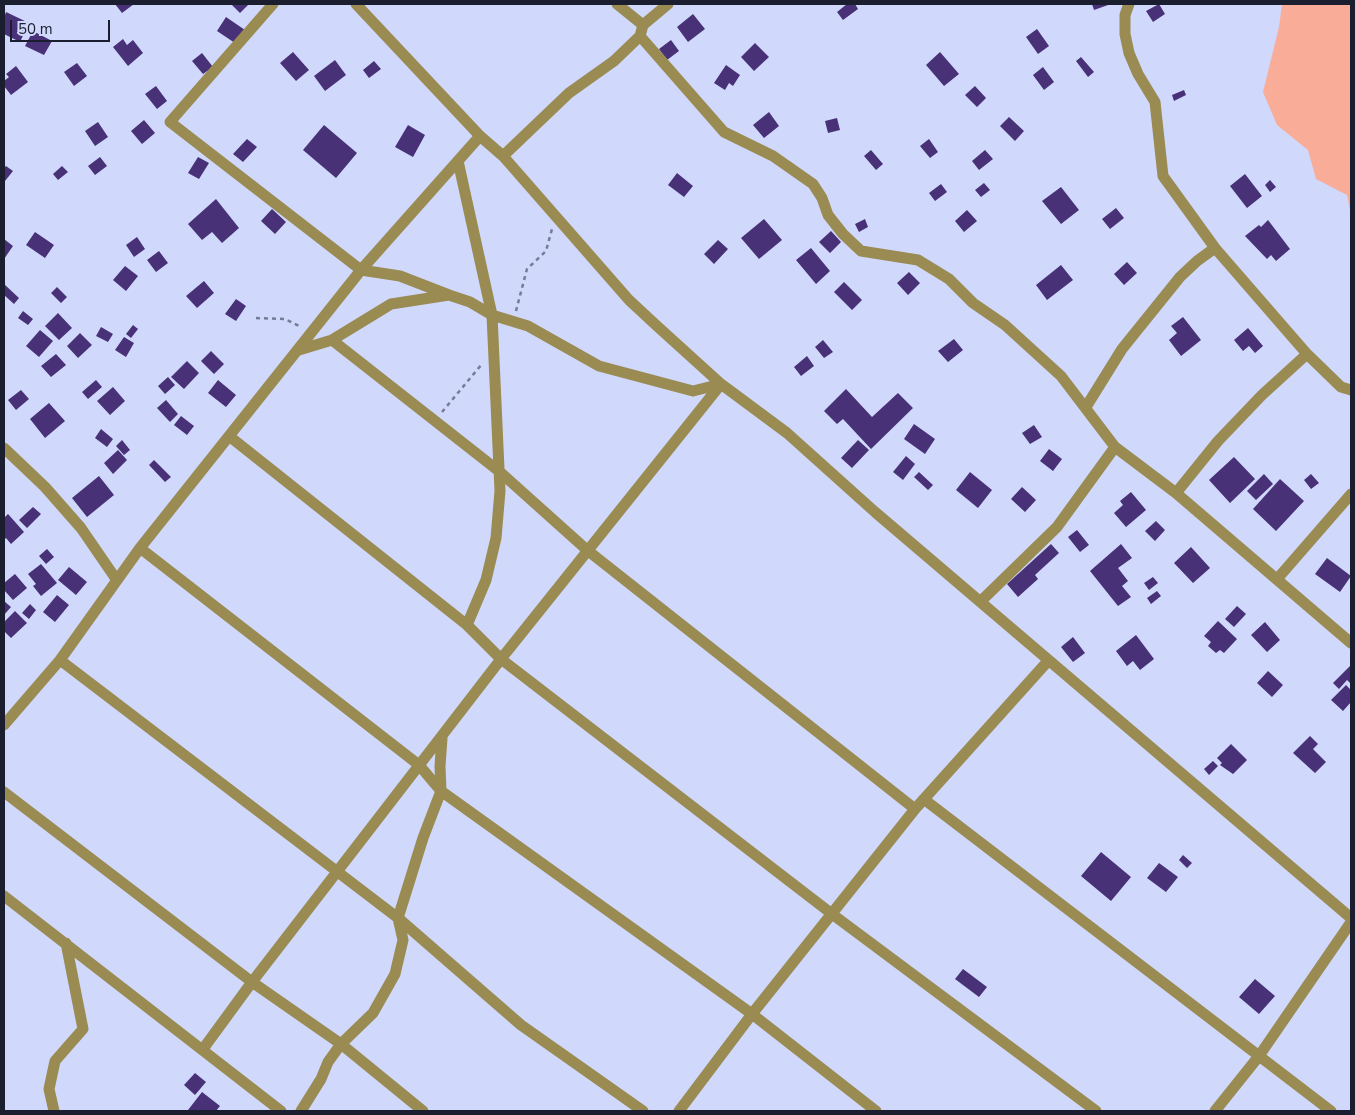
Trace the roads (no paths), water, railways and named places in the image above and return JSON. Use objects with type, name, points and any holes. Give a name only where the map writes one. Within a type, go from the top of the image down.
[{"type":"street","points":[[273,4],[170,122],[361,270],[400,276],[470,302],[492,315],[528,326],[599,366],[693,391],[721,384]]},
{"type":"street","points":[[356,4],[480,136],[503,156],[629,300],[721,384],[787,432],[875,512],[1351,918]]},
{"type":"street","points":[[617,4],[642,31],[724,132],[773,156],[813,184],[822,198],[828,215],[842,234],[861,251],[918,260],[948,279],[973,303],[1005,325],[1061,376],[1115,447],[1176,493],[1278,578],[1351,643]]},
{"type":"street","points":[[503,156],[569,93],[614,61],[668,4]]},
{"type":"street","points":[[1129,4],[1125,15],[1125,34],[1128,52],[1138,74],[1155,102],[1160,132],[1160,164],[1163,176],[1214,248],[1283,323],[1307,354],[1341,387],[1351,390]]},
{"type":"street","points":[[4,725],[60,660],[116,579],[361,270],[480,136]]},
{"type":"street","points":[[458,162],[492,315],[500,472],[496,538],[486,580],[467,625]]},
{"type":"street","points":[[1086,408],[1122,349],[1180,277],[1214,248]]},
{"type":"street","points":[[299,350],[332,340],[391,304],[449,295]]},
{"type":"street","points":[[332,340],[500,472],[587,550],[915,810]]},
{"type":"street","points":[[1176,493],[1218,441],[1262,395],[1307,354]]},
{"type":"street","points":[[203,1049],[252,982],[442,738],[501,659],[721,384]]},
{"type":"street","points":[[229,436],[467,625],[501,659],[832,914],[1096,1111]]},
{"type":"street","points":[[981,601],[1057,527],[1115,447]]},
{"type":"street","points":[[4,448],[45,487],[81,528],[116,579]]},
{"type":"street","points":[[1278,578],[1351,494]]},
{"type":"street","points":[[140,548],[419,766],[441,791],[752,1014],[876,1111]]},
{"type":"street","points":[[60,660],[398,918],[521,1026],[643,1111]]},
{"type":"street","points":[[679,1111],[752,1014],[915,810],[1048,661]]},
{"type":"street","points":[[301,1111],[322,1079],[328,1062],[341,1044],[373,1013],[395,974],[403,940],[398,918],[423,838],[441,791],[442,738]]},
{"type":"street","points":[[4,792],[252,982],[341,1044],[423,1111]]},
{"type":"street","points":[[925,800],[1331,1111]]},
{"type":"street","points":[[4,896],[281,1111]]},
{"type":"street","points":[[1215,1111],[1259,1056],[1351,922]]},
{"type":"street","points":[[54,1111],[49,1089],[56,1061],[83,1030],[66,943]]}]
